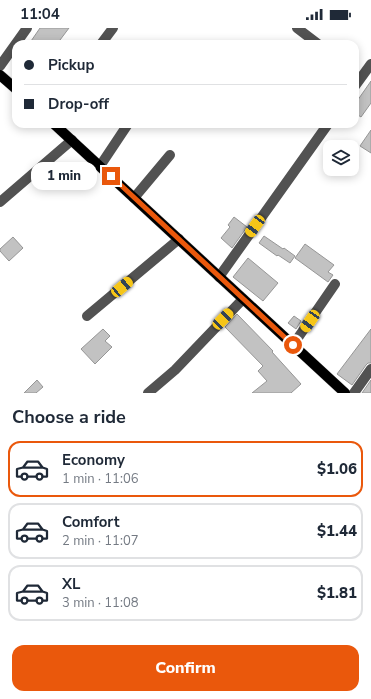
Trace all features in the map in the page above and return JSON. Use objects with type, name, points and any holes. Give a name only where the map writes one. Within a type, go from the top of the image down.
[{"type":"main road","points":[[0,75],[12,86]]},
{"type":"main road","points":[[58,128],[345,393]]},
{"type":"street","points":[[18,40],[27,28]]},
{"type":"street","points":[[104,40],[113,28]]},
{"type":"street","points":[[297,28],[313,40]]},
{"type":"street","points":[[0,66],[12,49]]},
{"type":"street","points":[[359,73],[371,64]]},
{"type":"street","points":[[100,166],[125,128]]},
{"type":"street","points":[[219,277],[325,128]]},
{"type":"street","points":[[0,202],[72,140]]},
{"type":"street","points":[[134,198],[170,155]]},
{"type":"street","points":[[87,316],[179,239]]},
{"type":"street","points":[[293,345],[335,284]]},
{"type":"street","points":[[148,393],[175,370],[242,299]]},
{"type":"street","points":[[354,393],[371,369]]},
{"type":"building","points":[[40,28],[69,28],[60,40],[32,40]]},
{"type":"building","points":[[371,81],[371,103],[361,117],[359,116],[359,98]]},
{"type":"building","points":[[371,130],[371,153],[360,146]]},
{"type":"building","points":[[234,217],[247,227],[232,248],[221,238],[230,227],[228,225]]},
{"type":"building","points":[[264,236],[295,256],[290,263],[259,243]]},
{"type":"building","points":[[13,237],[23,248],[9,261],[0,249]]},
{"type":"building","points":[[305,244],[334,265],[328,272],[333,275],[328,282],[295,258]]},
{"type":"building","points":[[248,258],[278,283],[263,301],[233,277]]},
{"type":"building","points":[[237,314],[273,351],[272,352],[301,384],[291,393],[252,393],[267,381],[258,371],[263,366],[225,327]]},
{"type":"building","points":[[294,316],[301,321],[296,329],[288,323]]},
{"type":"building","points":[[103,329],[110,336],[105,341],[112,347],[95,364],[81,349]]},
{"type":"building","points":[[371,329],[371,363],[366,365],[352,385],[337,374]]},
{"type":"building","points":[[37,380],[43,387],[36,393],[24,393]]},
{"type":"building","points":[[371,380],[371,393],[362,393]]},
{"type":"route","points":[[111,176],[293,345]]}]
